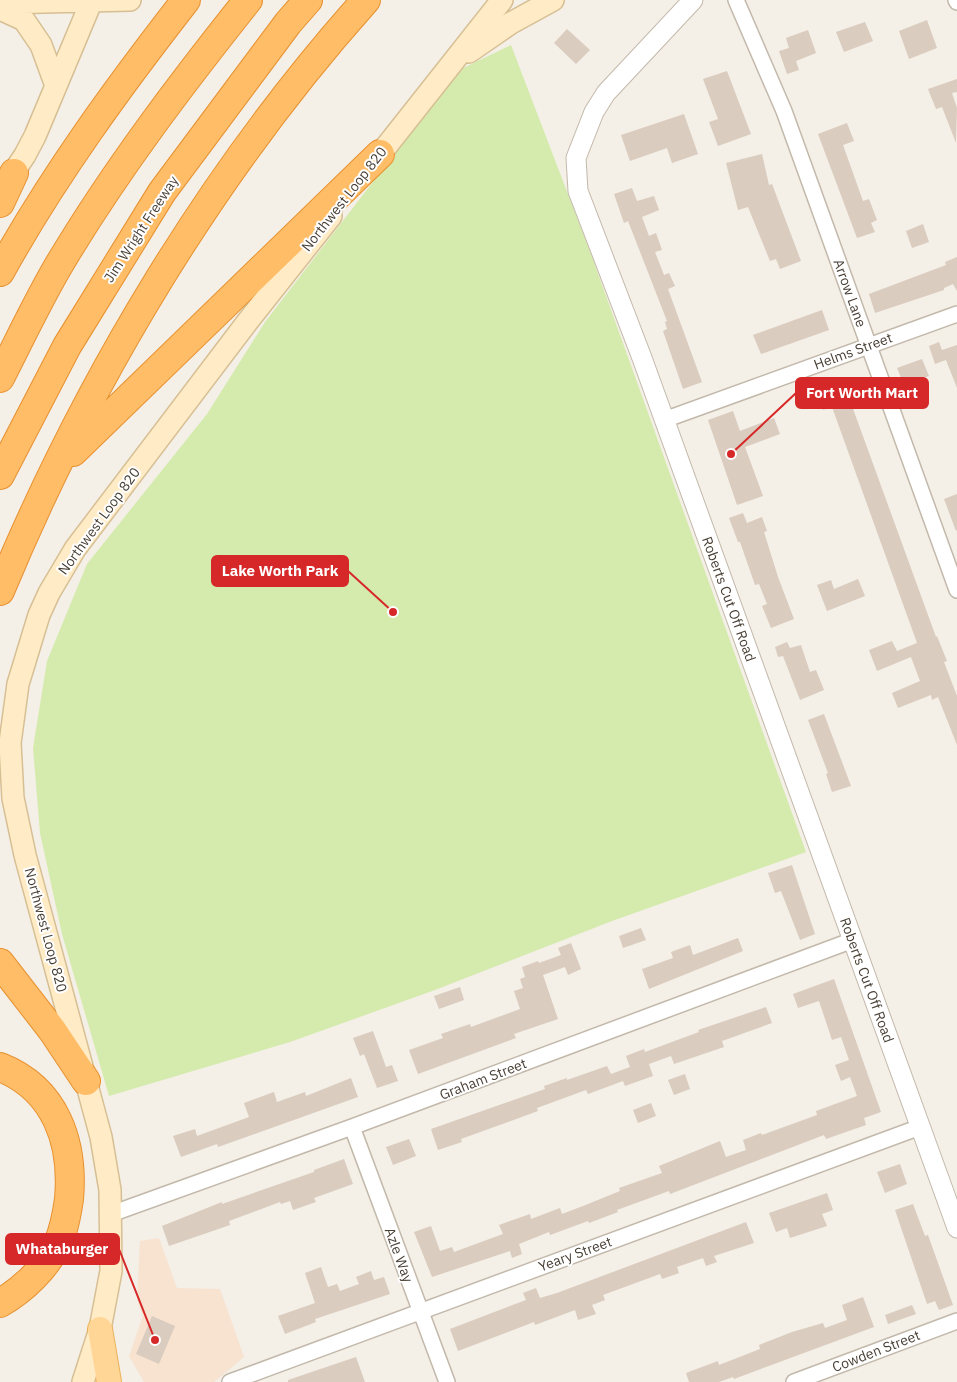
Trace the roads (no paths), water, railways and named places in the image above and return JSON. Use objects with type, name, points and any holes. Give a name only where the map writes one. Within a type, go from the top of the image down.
[{"type":"highway","points":[[0,272],[73,156],[142,57],[186,0]]},
{"type":"highway","points":[[0,378],[60,264],[110,187],[199,61],[248,0]]},
{"type":"highway","name":"Jim Wright Freeway","points":[[0,475],[67,346],[162,192],[288,23],[308,0]]},
{"type":"highway","points":[[0,591],[56,469],[116,355],[200,216],[286,96],[366,0]]},
{"type":"highway","points":[[56,469],[158,367],[380,154]]},
{"type":"highway","points":[[0,203],[7,182]]},
{"type":"highway","points":[[0,963],[52,1030],[86,1081]]},
{"type":"highway","points":[[0,1067],[13,1072],[34,1088],[53,1111],[66,1141],[71,1176],[67,1211],[58,1243],[40,1269],[16,1294],[0,1303]]},
{"type":"main road","points":[[0,3],[130,0]]},
{"type":"main road","name":"Northwest Loop 820","points":[[83,1382],[100,1329],[111,1271],[111,1214],[106,1161],[25,855],[13,798],[10,767],[13,712],[30,639],[48,593],[75,549],[248,321],[502,0]]},
{"type":"main road","points":[[451,65],[511,23],[553,0]]},
{"type":"main road","points":[[7,182],[35,136],[92,1]]},
{"type":"main road","points":[[0,9],[24,20],[41,45],[56,86]]},
{"type":"main road","points":[[100,1329],[109,1382]]},
{"type":"street","name":"Roberts Cut Off Road","points":[[693,0],[606,93],[587,126],[576,158],[578,191],[602,249],[957,1228]]},
{"type":"street","name":"Arrow Lane","points":[[736,0],[784,111],[868,346],[954,572],[957,590]]},
{"type":"street","name":"Helms Street","points":[[664,420],[957,314]]},
{"type":"street","name":"Graham Street","points":[[111,1214],[352,1128],[853,940]]},
{"type":"street","name":"Yeary Street","points":[[230,1382],[920,1126]]},
{"type":"street","name":"Azle Way","points":[[352,1128],[448,1382]]},
{"type":"street","name":"Cowden Street","points":[[794,1382],[957,1321]]},
{"type":"place","name":"Fort Worth Mart","points":[[731,454]]},
{"type":"place","name":"Lake Worth Park","points":[[393,612]]},
{"type":"place","name":"Whataburger","points":[[155,1340]]}]
